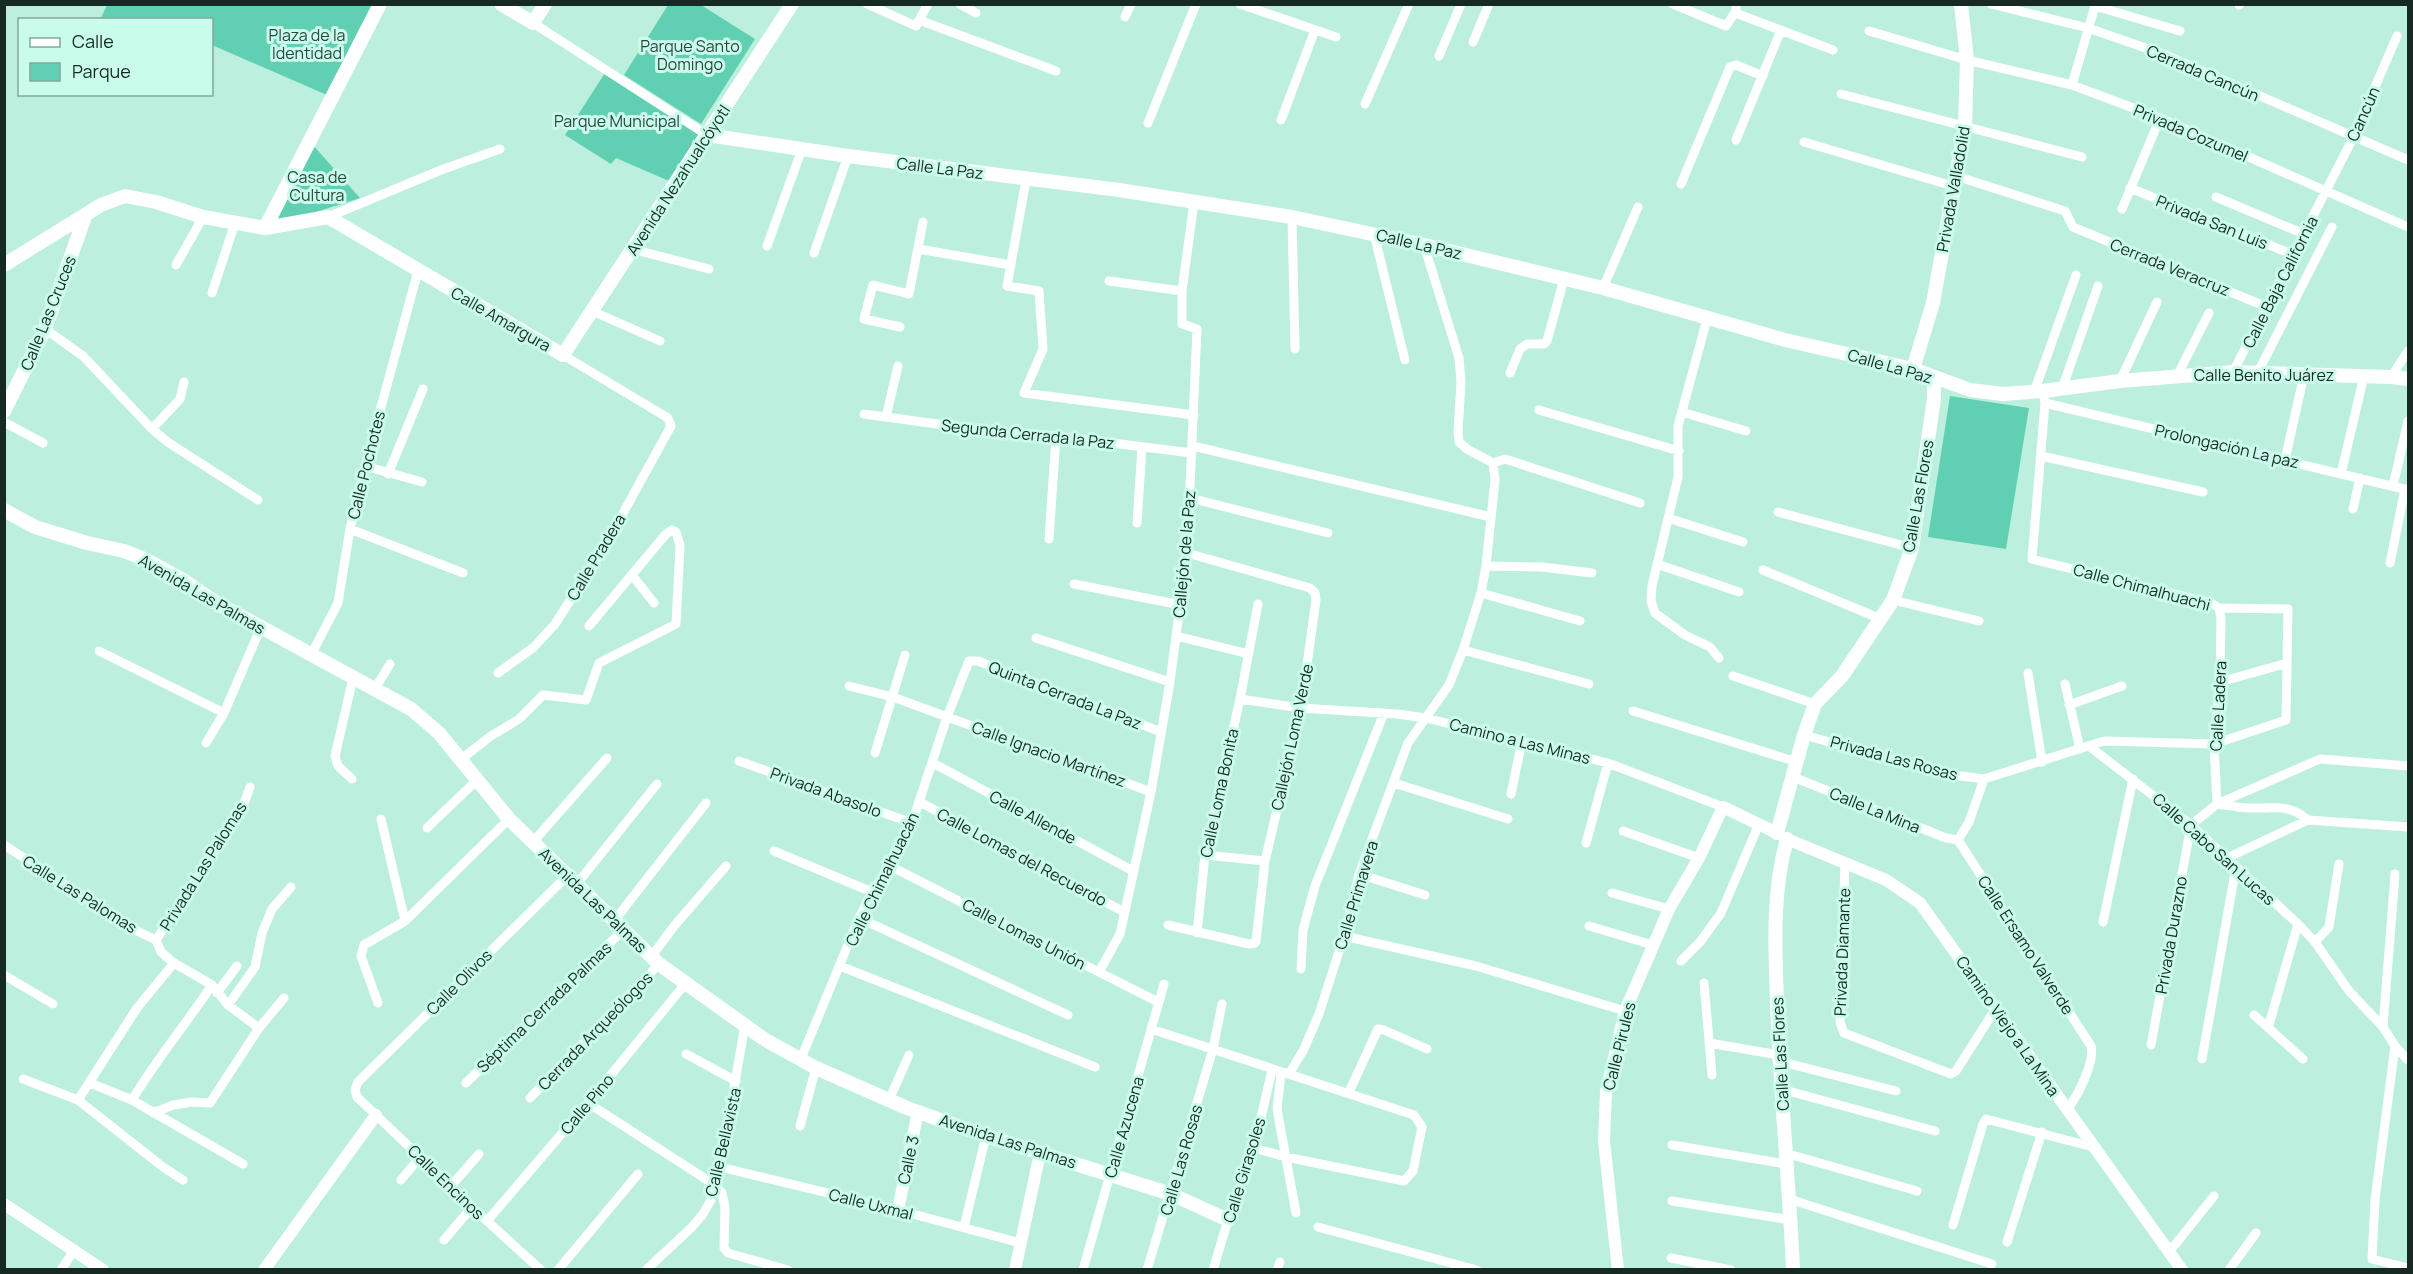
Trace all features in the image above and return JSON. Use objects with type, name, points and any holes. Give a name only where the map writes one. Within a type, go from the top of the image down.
[{"type":"main road","points":[[265,228],[380,4]]},
{"type":"main road","points":[[501,4],[533,23],[545,4]]},
{"type":"main road","name":"Avenida Nezahualcóyotl","points":[[563,355],[792,4]]},
{"type":"main road","name":"Privada Valladolid","points":[[1912,369],[1933,303],[1965,126],[1967,60],[1961,4]]},
{"type":"main road","name":"Calle La Paz","points":[[707,135],[1292,217],[1424,245],[1604,288],[1707,319],[1912,369],[1970,390],[2041,395],[2062,389],[2120,381]]},
{"type":"main road","points":[[4,265],[101,205],[125,196],[156,202],[203,217],[265,228],[328,217]]},
{"type":"main road","name":"Calle Las Cruces","points":[[4,411],[45,329],[86,214]]},
{"type":"main road","name":"Calle Amargura","points":[[328,217],[563,355]]},
{"type":"main road","name":"Calle Benito Juárez","points":[[2120,381],[2233,372],[2391,376],[2409,379]]},
{"type":"main road","name":"Calle Las Flores","points":[[1793,1269],[1779,1058],[1775,950],[1782,836],[1793,777],[1815,704],[1842,676],[1893,600],[1912,548],[1935,399],[1934,378]]},
{"type":"main road","name":"Avenida Las Palmas","points":[[4,510],[35,527],[87,543],[124,551],[147,560],[311,656],[411,709],[427,721],[509,819],[655,960],[685,984],[800,1061],[918,1111],[986,1136],[1171,1194],[1228,1220]]},
{"type":"street","points":[[867,4],[916,26],[928,4]]},
{"type":"street","points":[[960,4],[976,13]]},
{"type":"street","points":[[1125,17],[1131,4]]},
{"type":"street","points":[[1148,123],[1196,4]]},
{"type":"street","points":[[1240,4],[1336,38]]},
{"type":"street","points":[[1365,104],[1409,4]]},
{"type":"street","points":[[1439,56],[1461,4]]},
{"type":"street","points":[[1473,42],[1489,4]]},
{"type":"street","points":[[1673,4],[1726,26],[1736,8],[1781,30],[1833,50]]},
{"type":"street","name":"Cerrada Cancún","points":[[1991,4],[2088,28],[2163,54],[2353,138],[2409,160]]},
{"type":"street","points":[[2072,85],[2095,6],[2180,31]]},
{"type":"street","points":[[919,20],[1056,71]]},
{"type":"street","points":[[533,23],[707,135]]},
{"type":"street","points":[[1281,120],[1315,30]]},
{"type":"street","points":[[1736,140],[1781,30]]},
{"type":"street","name":"Privada Cozumel","points":[[1869,31],[1967,60],[2072,85],[2160,118],[2409,226]]},
{"type":"street","name":"Cancún","points":[[2327,191],[2353,138],[2397,36]]},
{"type":"street","points":[[1681,184],[1730,67],[1736,66],[1763,76]]},
{"type":"street","points":[[1841,94],[2082,157]]},
{"type":"street","points":[[2122,209],[2160,118]]},
{"type":"street","points":[[1804,142],[1955,181]]},
{"type":"street","points":[[328,217],[441,170],[500,149]]},
{"type":"street","points":[[767,246],[802,149]]},
{"type":"street","points":[[814,253],[848,156]]},
{"type":"street","points":[[1026,180],[1007,286],[1040,291],[1043,349],[1024,393],[1194,415]]},
{"type":"street","name":"Cerrada Veracruz","points":[[1955,181],[2065,211],[2073,226],[2267,307]]},
{"type":"street","name":"Privada San Luis","points":[[2130,188],[2294,255]]},
{"type":"street","name":"Calle Baja California","points":[[2233,372],[2327,191]]},
{"type":"street","points":[[2216,197],[2304,234]]},
{"type":"street","name":"Callejón de la Paz","points":[[1099,972],[1120,934],[1151,792],[1181,605],[1187,553],[1197,329],[1182,324],[1182,291],[1194,202]]},
{"type":"street","points":[[1604,288],[1638,207]]},
{"type":"street","points":[[176,265],[203,217]]},
{"type":"street","points":[[1292,217],[1295,349]]},
{"type":"street","points":[[900,327],[864,318],[873,285],[909,294],[923,222]]},
{"type":"street","points":[[212,293],[235,223]]},
{"type":"street","points":[[2258,372],[2332,227]]},
{"type":"street","points":[[1374,234],[1405,360]]},
{"type":"street","points":[[1424,245],[1459,358],[1461,382],[1459,442],[1493,463],[1505,459],[1640,503]]},
{"type":"street","points":[[633,249],[709,269]]},
{"type":"street","points":[[918,249],[1011,265]]},
{"type":"street","name":"Calle Pochotes","points":[[311,656],[338,603],[350,529],[364,466],[418,271]]},
{"type":"street","points":[[2076,275],[2041,395],[2041,456],[2203,492]]},
{"type":"street","points":[[1510,373],[1520,349],[1527,344],[1544,344],[1547,341],[1564,279]]},
{"type":"street","points":[[1109,281],[1182,291]]},
{"type":"street","points":[[2062,389],[2098,286]]},
{"type":"street","points":[[2120,381],[2157,302]]},
{"type":"street","points":[[592,311],[660,341]]},
{"type":"street","points":[[2177,376],[2209,313]]},
{"type":"street","points":[[1707,319],[1678,426],[1678,477],[1652,586],[1651,601],[1655,613],[1685,635],[1710,647],[1719,658]]},
{"type":"street","points":[[45,329],[83,356],[152,429],[169,443],[258,500]]},
{"type":"street","points":[[2391,376],[2409,351]]},
{"type":"street","name":"Calle Amargura","points":[[563,355],[668,418],[671,422]]},
{"type":"street","points":[[886,417],[898,366]]},
{"type":"street","points":[[2285,460],[2304,375]]},
{"type":"street","points":[[2341,474],[2364,376]]},
{"type":"street","points":[[152,429],[180,399],[184,382]]},
{"type":"street","points":[[388,474],[423,389]]},
{"type":"street","name":"Prolongación La paz","points":[[2041,395],[2407,490]]},
{"type":"street","points":[[1539,410],[1679,451]]},
{"type":"street","points":[[1682,412],[1746,432]]},
{"type":"street","name":"Segunda Cerrada la Paz","points":[[864,414],[1003,433],[1056,436],[1142,447],[1192,449],[1491,517]]},
{"type":"street","points":[[2393,486],[2409,421]]},
{"type":"street","points":[[4,422],[43,443]]},
{"type":"street","name":"Calle Pradera","points":[[498,673],[534,647],[555,624],[605,546],[669,430],[671,422]]},
{"type":"street","points":[[1049,539],[1056,436]]},
{"type":"street","points":[[1137,523],[1142,447]]},
{"type":"street","name":"Calle Chimalhuachi","points":[[2041,456],[2032,559],[2211,603],[2219,608],[2288,609],[2287,663]]},
{"type":"street","name":"Calle Primavera","points":[[1281,1072],[1304,1049],[1320,1014],[1344,936],[1359,874],[1408,743],[1449,685],[1463,650],[1481,593],[1486,566],[1495,480],[1493,463]]},
{"type":"street","points":[[364,466],[422,482]]},
{"type":"street","points":[[2353,509],[2360,478]]},
{"type":"street","points":[[2390,563],[2407,490]]},
{"type":"street","points":[[1190,498],[1328,532]]},
{"type":"street","points":[[1778,512],[1912,548]]},
{"type":"street","points":[[1668,518],[1743,542]]},
{"type":"street","points":[[350,529],[463,573]]},
{"type":"street","points":[[460,760],[491,736],[519,719],[543,695],[586,700],[599,663],[676,624],[680,546],[676,532],[669,531],[589,626]]},
{"type":"street","name":"Callejón Loma Verde","points":[[1187,553],[1310,588],[1315,593],[1316,600],[1301,708],[1265,861],[1255,944],[1197,933]]},
{"type":"street","points":[[1657,564],[1740,592]]},
{"type":"street","points":[[1486,566],[1542,567],[1592,573]]},
{"type":"street","points":[[1763,570],[1881,619]]},
{"type":"street","points":[[632,575],[654,603]]},
{"type":"street","points":[[1074,584],[1181,605]]},
{"type":"street","points":[[1481,593],[1580,621]]},
{"type":"street","points":[[1893,600],[1979,621]]},
{"type":"street","name":"Calle Loma Bonita","points":[[1197,933],[1205,855],[1240,699],[1258,604]]},
{"type":"street","name":"Calle Ladera","points":[[2217,804],[2214,744],[2220,682],[2221,618],[2219,608]]},
{"type":"street","points":[[206,743],[224,713],[261,627]]},
{"type":"street","points":[[1176,636],[1249,654]]},
{"type":"street","points":[[1036,638],[1170,682]]},
{"type":"street","points":[[1463,650],[1589,684]]},
{"type":"street","points":[[99,651],[224,713]]},
{"type":"street","points":[[875,753],[905,655]]},
{"type":"street","name":"Calle Chimalhuacán","points":[[800,1061],[872,892],[890,866],[912,823],[947,717],[969,661]]},
{"type":"street","name":"Quinta Cerrada La Paz","points":[[969,661],[978,661],[1161,732]]},
{"type":"street","points":[[1958,840],[1969,822],[1984,779],[2104,741],[2214,744],[2286,720],[2287,663],[2220,682]]},
{"type":"street","points":[[374,690],[390,664]]},
{"type":"street","points":[[2028,673],[2042,762]]},
{"type":"street","points":[[1733,676],[1815,704]]},
{"type":"street","points":[[352,779],[338,766],[335,756],[353,678]]},
{"type":"street","points":[[2065,684],[2084,748]]},
{"type":"street","name":"Calle Ignacio Martínez","points":[[849,686],[893,697],[1151,792]]},
{"type":"street","points":[[2070,705],[2122,686]]},
{"type":"street","name":"Camino a Las Minas","points":[[1240,699],[1301,708],[1426,718],[1522,741],[1608,763],[1723,807],[1782,836]]},
{"type":"street","points":[[1633,711],[1797,762]]},
{"type":"street","points":[[1301,969],[1303,930],[1315,886],[1384,713]]},
{"type":"street","name":"Privada Las Rosas","points":[[1804,735],[1945,774],[1984,779]]},
{"type":"street","points":[[1511,794],[1522,741]]},
{"type":"street","name":"Calle Cabo San Lucas","points":[[2084,748],[2133,779],[2191,825],[2298,924],[2315,942],[2349,991],[2409,1060]]},
{"type":"street","points":[[533,842],[607,758]]},
{"type":"street","points":[[2191,825],[2217,804],[2320,759],[2409,766]]},
{"type":"street","name":"Privada Abasolo","points":[[739,760],[912,823]]},
{"type":"street","name":"Calle Allende","points":[[933,763],[1133,871]]},
{"type":"street","points":[[1586,843],[1608,763]]},
{"type":"street","name":"Calle La Mina","points":[[1793,777],[1946,838],[1958,840]]},
{"type":"street","points":[[2103,922],[2133,779]]},
{"type":"street","points":[[427,828],[477,780]]},
{"type":"street","points":[[1394,783],[1508,819]]},
{"type":"street","name":"Calle Olivos","points":[[355,1090],[358,1082],[571,880],[657,784]]},
{"type":"street","name":"Privada Las Palomas","points":[[174,963],[161,952],[156,940],[242,809],[250,787]]},
{"type":"street","name":"Calle Lomas del Recuerdo","points":[[920,802],[1124,912]]},
{"type":"street","name":"Séptima Cerrada Palmas","points":[[466,1083],[618,926],[706,803]]},
{"type":"street","points":[[2217,804],[2247,808],[2284,807],[2297,811],[2308,820]]},
{"type":"street","name":"Calle Pirules","points":[[1618,1269],[1604,1141],[1606,1091],[1625,1011],[1669,909],[1699,858],[1723,807]]},
{"type":"street","points":[[381,819],[405,921]]},
{"type":"street","points":[[378,1003],[361,956],[362,948],[405,921],[509,819]]},
{"type":"street","points":[[2227,858],[2308,820],[2409,827]]},
{"type":"street","points":[[1682,961],[1700,942],[1721,913],[1759,824]]},
{"type":"street","name":"Privada Durazno","points":[[2151,1045],[2191,825]]},
{"type":"street","points":[[1623,831],[1699,858]]},
{"type":"street","name":"Camino Viejo a La Mina","points":[[1782,836],[1886,880],[1920,903],[2182,1269]]},
{"type":"street","name":"Calle Ersamo Valverde","points":[[1958,840],[2091,1046],[2092,1052],[2076,1098],[2067,1109]]},
{"type":"street","name":"Calle Las Palomas","points":[[4,845],[135,930],[156,940]]},
{"type":"street","points":[[774,851],[872,892]]},
{"type":"street","points":[[1205,855],[1265,861]]},
{"type":"street","name":"Privada Diamante","points":[[1845,863],[1840,1022],[1842,1030],[1848,1036],[1951,1074],[1956,1071],[1996,1008]]},
{"type":"street","points":[[2315,942],[2330,927],[2339,864]]},
{"type":"street","name":"Calle Lomas Unión","points":[[890,866],[1158,1002]]},
{"type":"street","name":"Cerrada Arqueólogos","points":[[530,1098],[655,960],[675,925],[726,867]]},
{"type":"street","points":[[2202,1059],[2236,867]]},
{"type":"street","points":[[1359,874],[1425,895]]},
{"type":"street","points":[[2383,1028],[2395,874]]},
{"type":"street","points":[[228,1005],[255,967],[262,933],[272,909],[291,887]]},
{"type":"street","points":[[1612,893],[1669,909]]},
{"type":"street","points":[[860,918],[1068,1014]]},
{"type":"street","points":[[2268,1028],[2298,924]]},
{"type":"street","points":[[1168,925],[1197,933]]},
{"type":"street","points":[[1589,926],[1653,945]]},
{"type":"street","points":[[1344,936],[1476,966],[1625,1011]]},
{"type":"street","points":[[78,1100],[137,1008],[174,963],[214,989],[228,1005],[259,1028]]},
{"type":"street","points":[[132,1100],[158,1058],[214,989],[237,966]]},
{"type":"street","points":[[840,966],[1095,1067]]},
{"type":"street","points":[[4,975],[53,1004]]},
{"type":"street","points":[[1704,983],[1712,1075]]},
{"type":"street","name":"Calle Pino","points":[[487,1221],[588,1103],[685,984]]},
{"type":"street","name":"Calle Azucena","points":[[1083,1269],[1164,984]]},
{"type":"street","points":[[153,1113],[172,1105],[192,1102],[210,1103],[259,1028],[284,998]]},
{"type":"street","name":"Calle Las Rosas","points":[[1147,1269],[1213,1049],[1222,1004]]},
{"type":"street","points":[[2254,1015],[2303,1059]]},
{"type":"street","name":"Calle Bellavista","points":[[652,1268],[703,1214],[715,1185],[745,1025]]},
{"type":"street","points":[[1151,1029],[1414,1115],[1420,1122],[1422,1132],[1413,1171],[1408,1179],[1400,1181],[1254,1148]]},
{"type":"street","points":[[1349,1092],[1378,1029],[1427,1049]]},
{"type":"street","points":[[1709,1043],[1779,1058],[1896,1091]]},
{"type":"street","points":[[2395,1046],[2375,1200],[2372,1259],[2409,1268]]},
{"type":"street","points":[[686,1054],[736,1081]]},
{"type":"street","points":[[889,1100],[909,1055]]},
{"type":"street","points":[[800,1126],[816,1068]]},
{"type":"street","points":[[1281,1072],[1277,1109],[1296,1213]]},
{"type":"street","name":"Calle Girasoles","points":[[1213,1269],[1228,1220],[1281,1072]]},
{"type":"street","points":[[23,1079],[78,1100],[163,1167],[183,1179]]},
{"type":"street","points":[[90,1083],[132,1100],[243,1164]]},
{"type":"street","points":[[1781,1089],[1935,1131]]},
{"type":"street","name":"Calle Encinos","points":[[355,1090],[357,1097],[487,1221],[542,1269]]},
{"type":"street","points":[[588,1103],[715,1185],[724,1200],[725,1251],[731,1255],[788,1269]]},
{"type":"street","name":"Calle 3","points":[[898,1210],[918,1111]]},
{"type":"street","points":[[264,1269],[376,1115]]},
{"type":"street","points":[[1953,1225],[1984,1121],[1993,1119],[2093,1147]]},
{"type":"street","points":[[2007,1242],[2042,1132]]},
{"type":"street","points":[[964,1227],[986,1136]]},
{"type":"street","points":[[1672,1145],[1785,1158],[1917,1191]]},
{"type":"street","points":[[1016,1269],[1040,1153]]},
{"type":"street","points":[[451,1186],[479,1154]]},
{"type":"street","points":[[401,1180],[420,1156]]},
{"type":"street","name":"Calle Uxmal","points":[[720,1167],[898,1210],[1020,1243]]},
{"type":"street","points":[[558,1269],[638,1174]]},
{"type":"street","points":[[2170,1251],[2214,1196]]},
{"type":"street","points":[[1789,1199],[1992,1264]]},
{"type":"street","points":[[1672,1201],[1791,1220]]},
{"type":"street","points":[[4,1204],[103,1269]]},
{"type":"street","points":[[444,1240],[472,1207]]},
{"type":"street","points":[[1318,1227],[1477,1269]]},
{"type":"street","points":[[2229,1269],[2256,1233]]},
{"type":"street","points":[[61,1269],[75,1249]]},
{"type":"street","points":[[1671,1258],[1731,1269]]},
{"type":"green space","name":"Plaza de la Identidad","points":[[107,5],[376,5],[327,95],[213,45],[213,18],[101,18]]},
{"type":"green space","name":"Parque Santo Domingo","points":[[668,5],[701,5],[755,39],[701,124],[624,75]]},
{"type":"green space","name":"Parque Municipal","points":[[605,73],[699,133],[669,181],[616,158],[611,164],[565,135]]},
{"type":"green space","name":"Casa de Cultura","points":[[312,144],[360,198],[294,219],[273,220]]},
{"type":"green space","points":[[1950,396],[2029,408],[2006,549],[1928,537]]}]
